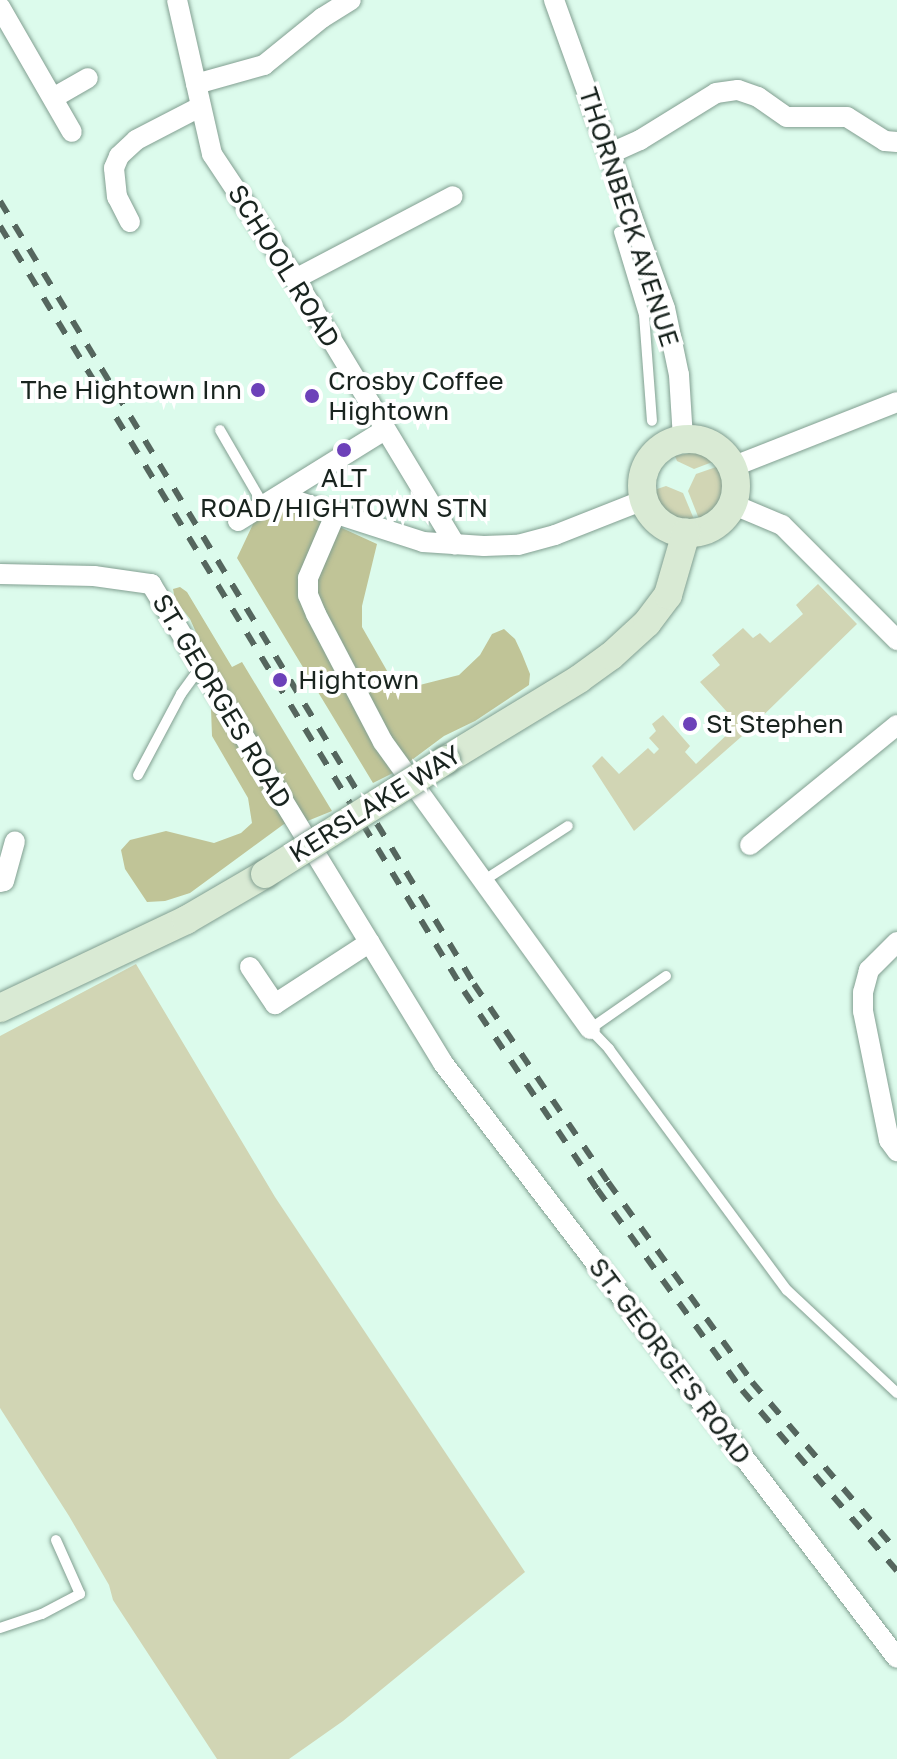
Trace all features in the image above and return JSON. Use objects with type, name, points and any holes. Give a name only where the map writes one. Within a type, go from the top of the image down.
[{"type":"street","name":"SCHOOL ROAD","points":[[177,0],[212,154],[295,279],[455,544]]},
{"type":"street","points":[[196,84],[264,65],[322,18],[351,0]]},
{"type":"street","name":"THORNBECK AVENUE","points":[[554,0],[665,308],[679,375],[683,439]]},
{"type":"street","points":[[0,7],[72,132]]},
{"type":"street","points":[[53,98],[88,78]]},
{"type":"street","points":[[611,153],[640,140],[716,93],[738,90],[758,97],[787,117],[847,117],[885,141],[897,142]]},
{"type":"street","points":[[130,222],[117,197],[114,168],[119,156],[136,140],[200,107]]},
{"type":"street","points":[[295,279],[453,196]]},
{"type":"street","points":[[732,467],[897,402]]},
{"type":"street","points":[[238,521],[385,430]]},
{"type":"street","points":[[683,439],[712,445],[732,467],[736,485],[732,504],[714,526],[686,533],[660,523],[644,500],[642,479],[650,461],[664,446],[683,439]]},
{"type":"street","points":[[272,501],[335,515],[423,542],[518,545],[590,524],[644,500]]},
{"type":"street","points":[[732,504],[782,525],[897,640]]},
{"type":"street","points":[[335,515],[309,571],[307,585],[312,604],[383,742],[590,1029]]},
{"type":"street","name":"KERSLAKE WAY","points":[[0,1008],[186,920],[579,679],[638,631],[668,595],[686,533]]},
{"type":"street","name":"ST. GEORGES ROAD","points":[[0,574],[94,576],[151,584],[443,1063]]},
{"type":"street","points":[[750,845],[897,725]]},
{"type":"street","points":[[0,882],[4,881],[15,841]]},
{"type":"street","points":[[250,967],[275,1004],[370,942]]},
{"type":"street","points":[[897,942],[869,970],[863,992],[863,1011],[889,1140],[897,1151]]},
{"type":"street","name":"ST. GEORGE'S ROAD","points":[[443,1063],[897,1658]]},
{"type":"lane","points":[[619,232],[644,315],[652,421]]},
{"type":"lane","points":[[644,315],[665,308]]},
{"type":"lane","points":[[220,430],[272,501]]},
{"type":"lane","points":[[138,775],[181,694],[201,666]]},
{"type":"lane","points":[[483,881],[568,826]]},
{"type":"lane","points":[[666,976],[590,1029],[609,1049],[787,1290],[897,1393]]},
{"type":"lane","points":[[0,1628],[42,1614],[80,1594],[56,1540]]},
{"type":"green space","points":[[695,452],[715,461],[694,469],[677,461],[675,456]]},
{"type":"green space","points":[[719,466],[726,480],[724,503],[716,514],[701,524],[688,491],[696,474]]},
{"type":"green space","points":[[666,486],[683,493],[696,524],[678,523],[663,512],[654,490]]},
{"type":"green space","points":[[298,508],[377,544],[362,606],[362,627],[390,676],[404,689],[459,675],[480,655],[492,634],[504,629],[515,639],[522,654],[530,674],[529,685],[475,721],[444,736],[397,771],[373,783],[237,558],[254,522],[281,509]]},
{"type":"green space","points":[[818,584],[857,624],[741,737],[634,831],[592,766],[602,756],[619,774],[648,748],[654,754],[659,749],[649,738],[656,731],[652,724],[663,715],[690,746],[685,752],[696,764],[733,729],[722,717],[727,712],[700,682],[720,665],[712,655],[743,628],[753,638],[760,633],[770,643],[803,614],[796,605]]},
{"type":"green space","points":[[180,587],[187,592],[232,667],[242,662],[332,811],[305,822],[284,824],[190,893],[165,901],[147,902],[125,869],[121,850],[130,840],[166,831],[214,843],[241,833],[252,823],[248,798],[212,736],[211,709],[218,694],[216,677],[190,619],[175,600],[173,589]]},
{"type":"green space","points":[[136,964],[275,1197],[525,1572],[343,1721],[289,1759],[217,1759],[113,1600],[109,1585],[69,1516],[0,1408],[0,1036]]},
{"type":"railway","points":[[0,201],[474,984],[608,1182],[752,1382],[897,1551]]},
{"type":"railway","points":[[0,226],[464,991],[597,1189],[742,1390],[897,1571]]},
{"type":"place","name":"The Hightown Inn","points":[[258,390]]},
{"type":"place","name":"Crosby Coffee Hightown","points":[[312,396]]},
{"type":"place","name":"ALT ROAD/HIGHTOWN STN","points":[[344,450]]},
{"type":"place","name":"Hightown","points":[[280,680]]},
{"type":"place","name":"St Stephen","points":[[690,724]]}]
